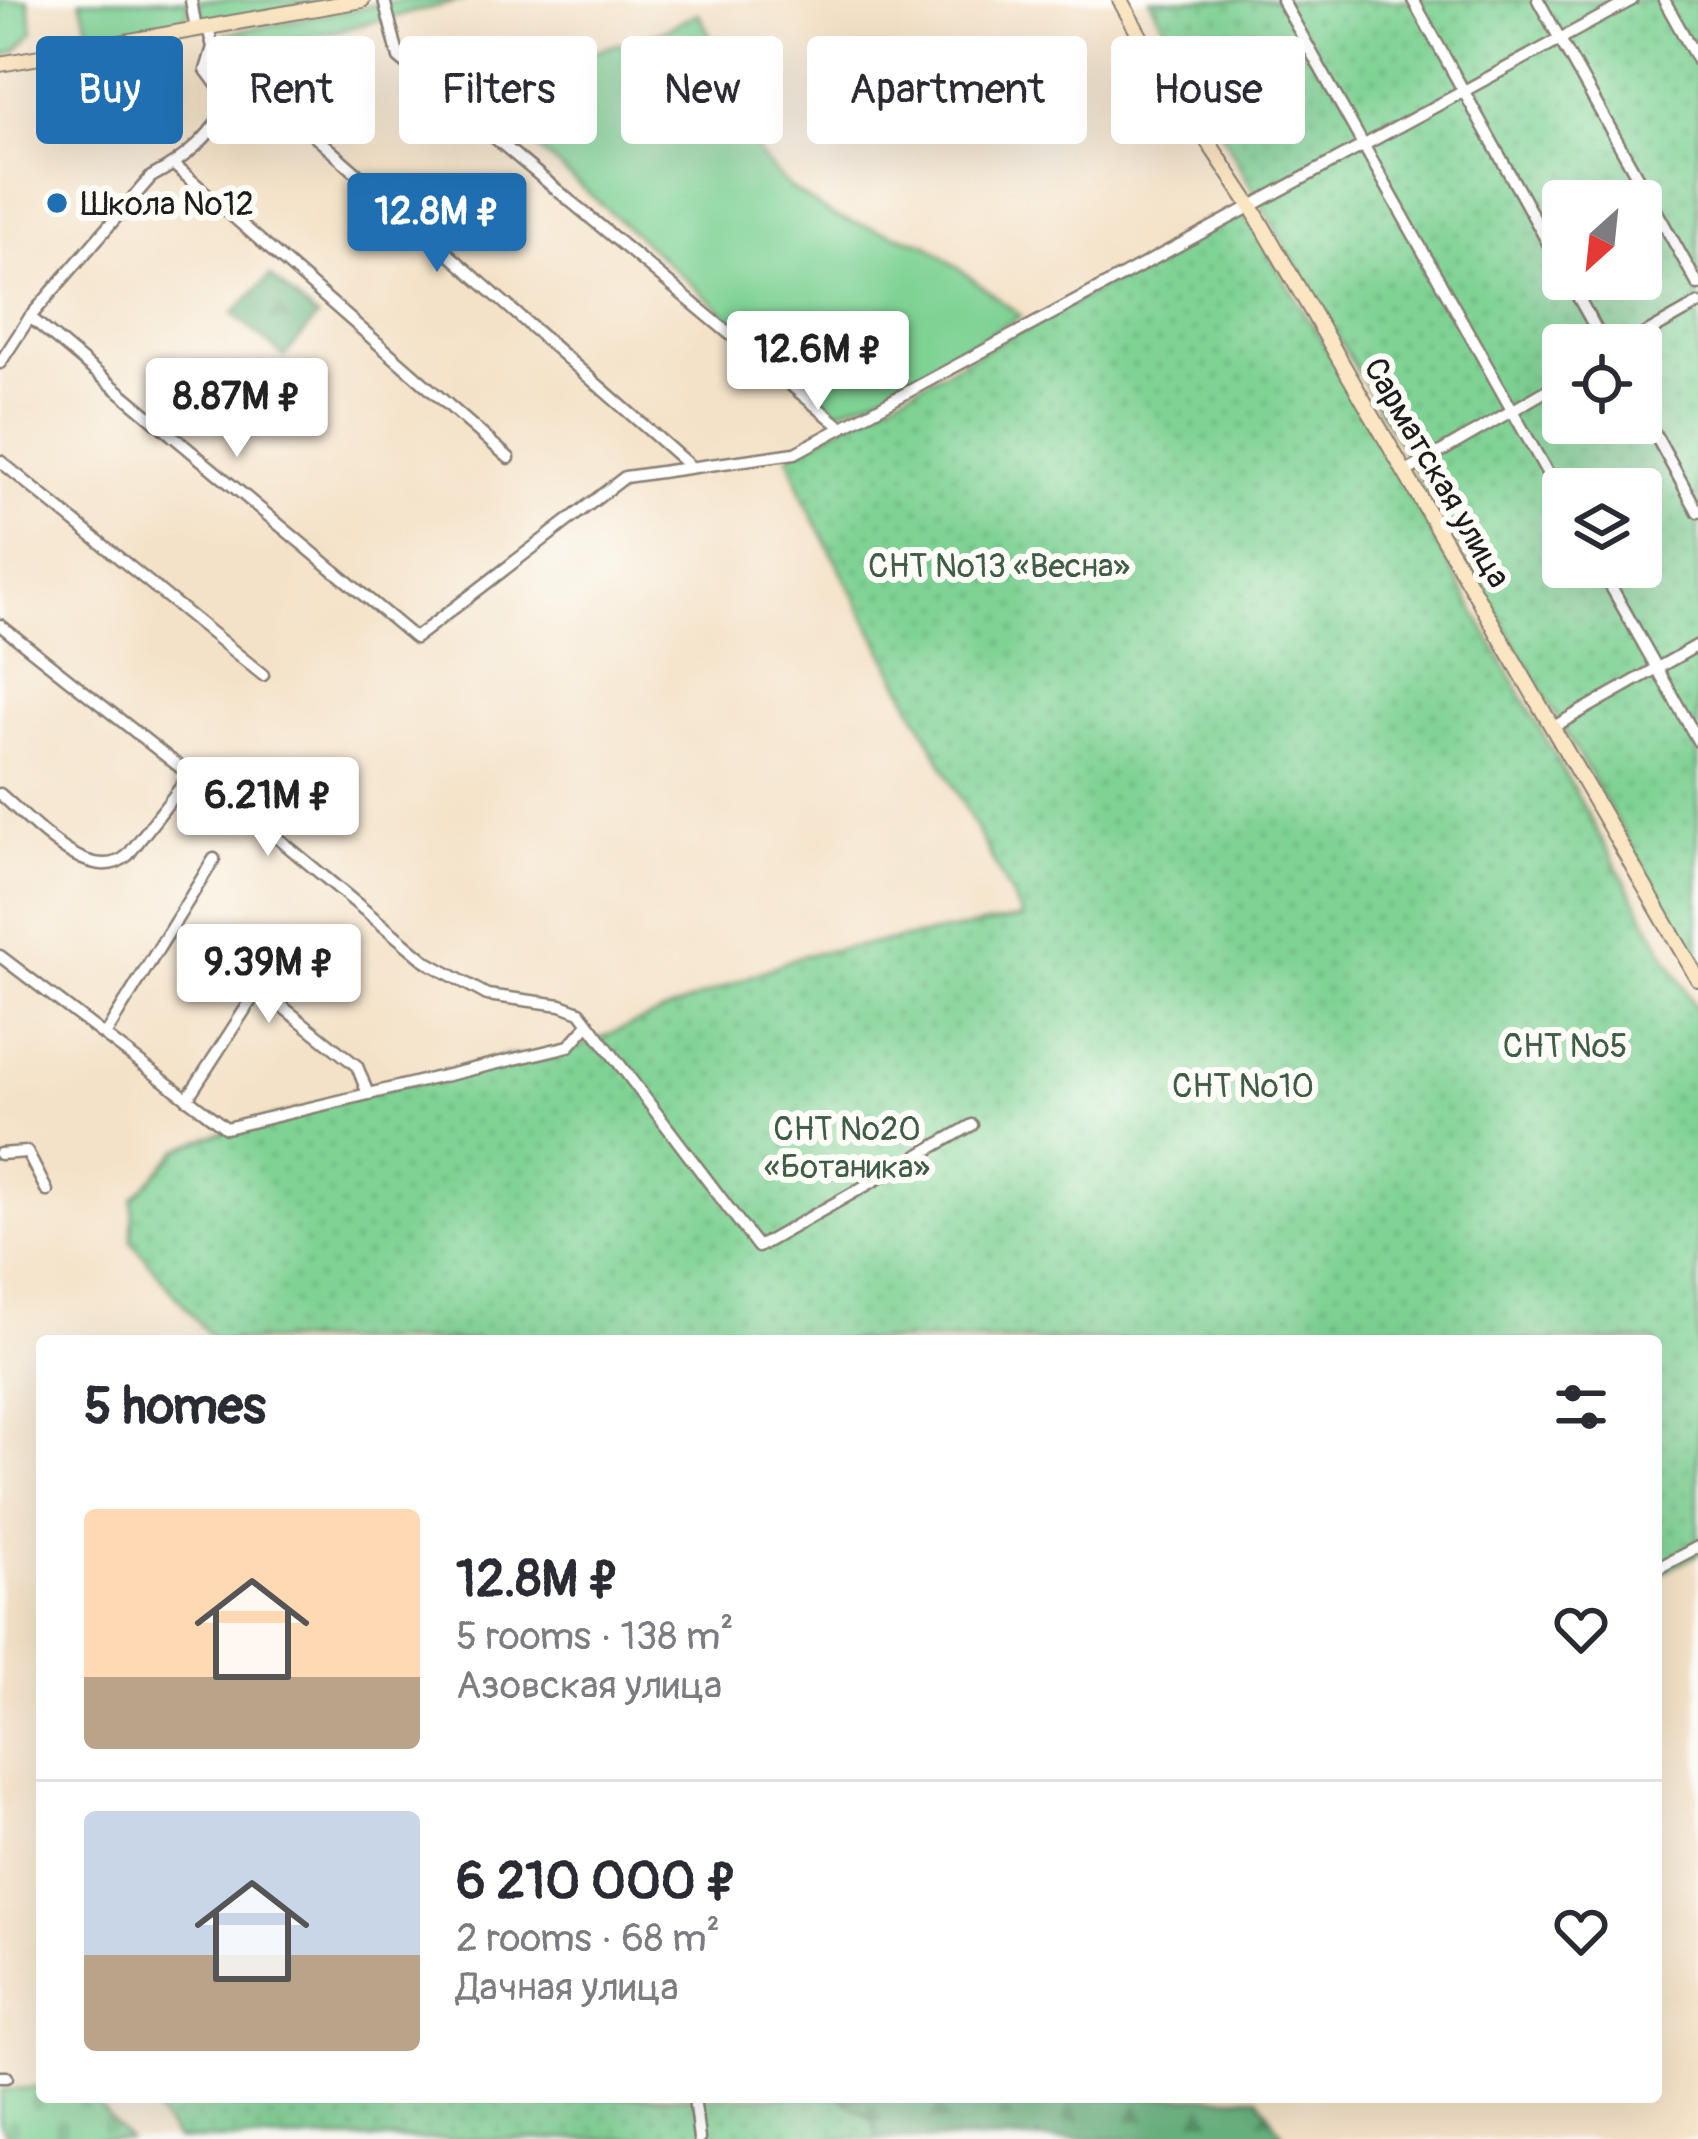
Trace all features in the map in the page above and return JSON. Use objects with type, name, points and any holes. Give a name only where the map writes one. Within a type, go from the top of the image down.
[{"type":"main road","points":[[0,64],[362,0]]},
{"type":"main road","name":"Сарматская улица","points":[[1120,0],[1151,56],[1252,208],[1698,979]]},
{"type":"street","points":[[191,0],[207,37]]},
{"type":"street","points":[[385,0],[399,58],[841,427]]},
{"type":"street","points":[[1282,0],[1545,468]]},
{"type":"street","points":[[1413,0],[1542,232]]},
{"type":"street","points":[[1538,0],[1698,285]]},
{"type":"street","points":[[30,317],[415,638],[625,477],[795,453],[1632,0]]},
{"type":"street","points":[[1664,0],[1698,61]]},
{"type":"street","points":[[0,363],[30,317],[151,176],[174,165],[207,132]]},
{"type":"street","points":[[323,144],[691,467]]},
{"type":"street","points":[[174,165],[509,458]]},
{"type":"street","points":[[1662,324],[1698,304]]},
{"type":"street","points":[[1406,472],[1542,393]]},
{"type":"street","points":[[1660,444],[1698,512]]},
{"type":"street","points":[[0,461],[263,675]]},
{"type":"street","points":[[1612,588],[1698,741]]},
{"type":"street","points":[[0,625],[190,775],[260,823],[427,962],[488,995],[580,1012],[586,1026],[758,1247],[972,1125]]},
{"type":"street","points":[[1555,726],[1698,645]]},
{"type":"street","points":[[0,794],[73,855],[105,867],[117,865],[128,855],[190,775]]},
{"type":"street","points":[[105,1035],[214,859]]},
{"type":"street","points":[[0,956],[226,1128],[569,1046],[586,1026]]},
{"type":"street","points":[[188,1099],[259,988],[357,1066],[368,1094]]},
{"type":"street","points":[[0,1154],[27,1152],[47,1191]]},
{"type":"street","points":[[1662,1566],[1698,1546]]},
{"type":"street","points":[[695,2103],[699,2139]]},
{"type":"green space","points":[[0,0],[28,0],[33,32],[16,51],[0,57]]},
{"type":"green space","points":[[80,0],[187,0],[189,11],[181,24],[121,36],[90,33]]},
{"type":"green space","points":[[198,0],[340,0],[209,24],[202,20]]},
{"type":"green space","points":[[400,0],[464,0],[313,36],[224,34]]},
{"type":"green space","points":[[1150,0],[1698,0],[1698,962],[1228,144],[1305,144],[1305,36],[1169,36]]},
{"type":"green space","points":[[698,13],[710,36],[647,36]]},
{"type":"green space","points":[[621,43],[621,144],[754,144],[791,189],[835,217],[926,244],[1021,316],[890,391],[836,411],[533,144],[597,144],[597,50]]},
{"type":"green space","points":[[1243,212],[1346,380],[1698,1013],[1698,1554],[1662,1573],[1662,1335],[209,1335],[132,1242],[133,1199],[181,1148],[237,1127],[507,1056],[549,1059],[800,956],[1023,918],[805,502],[788,455]]},
{"type":"green space","points":[[270,276],[317,318],[284,357],[233,314]]},
{"type":"green space","points":[[36,2088],[36,2103],[96,2103],[128,2139],[9,2139],[0,2124],[0,2091]]},
{"type":"green space","points":[[149,2103],[849,2103],[872,2119],[878,2139],[176,2139]]},
{"type":"green space","points":[[816,2103],[1262,2103],[1286,2139],[819,2139]]},
{"type":"place","name":"Школа №12","points":[[57,203]]},
{"type":"park label","name":"СНТ №13 «Весна»","points":[[999,565]]},
{"type":"park label","name":"СНТ №5","points":[[1565,1045]]},
{"type":"park label","name":"СНТ №10","points":[[1243,1085]]},
{"type":"park label","name":"СНТ №20 «Ботаника»","points":[[847,1147]]}]
